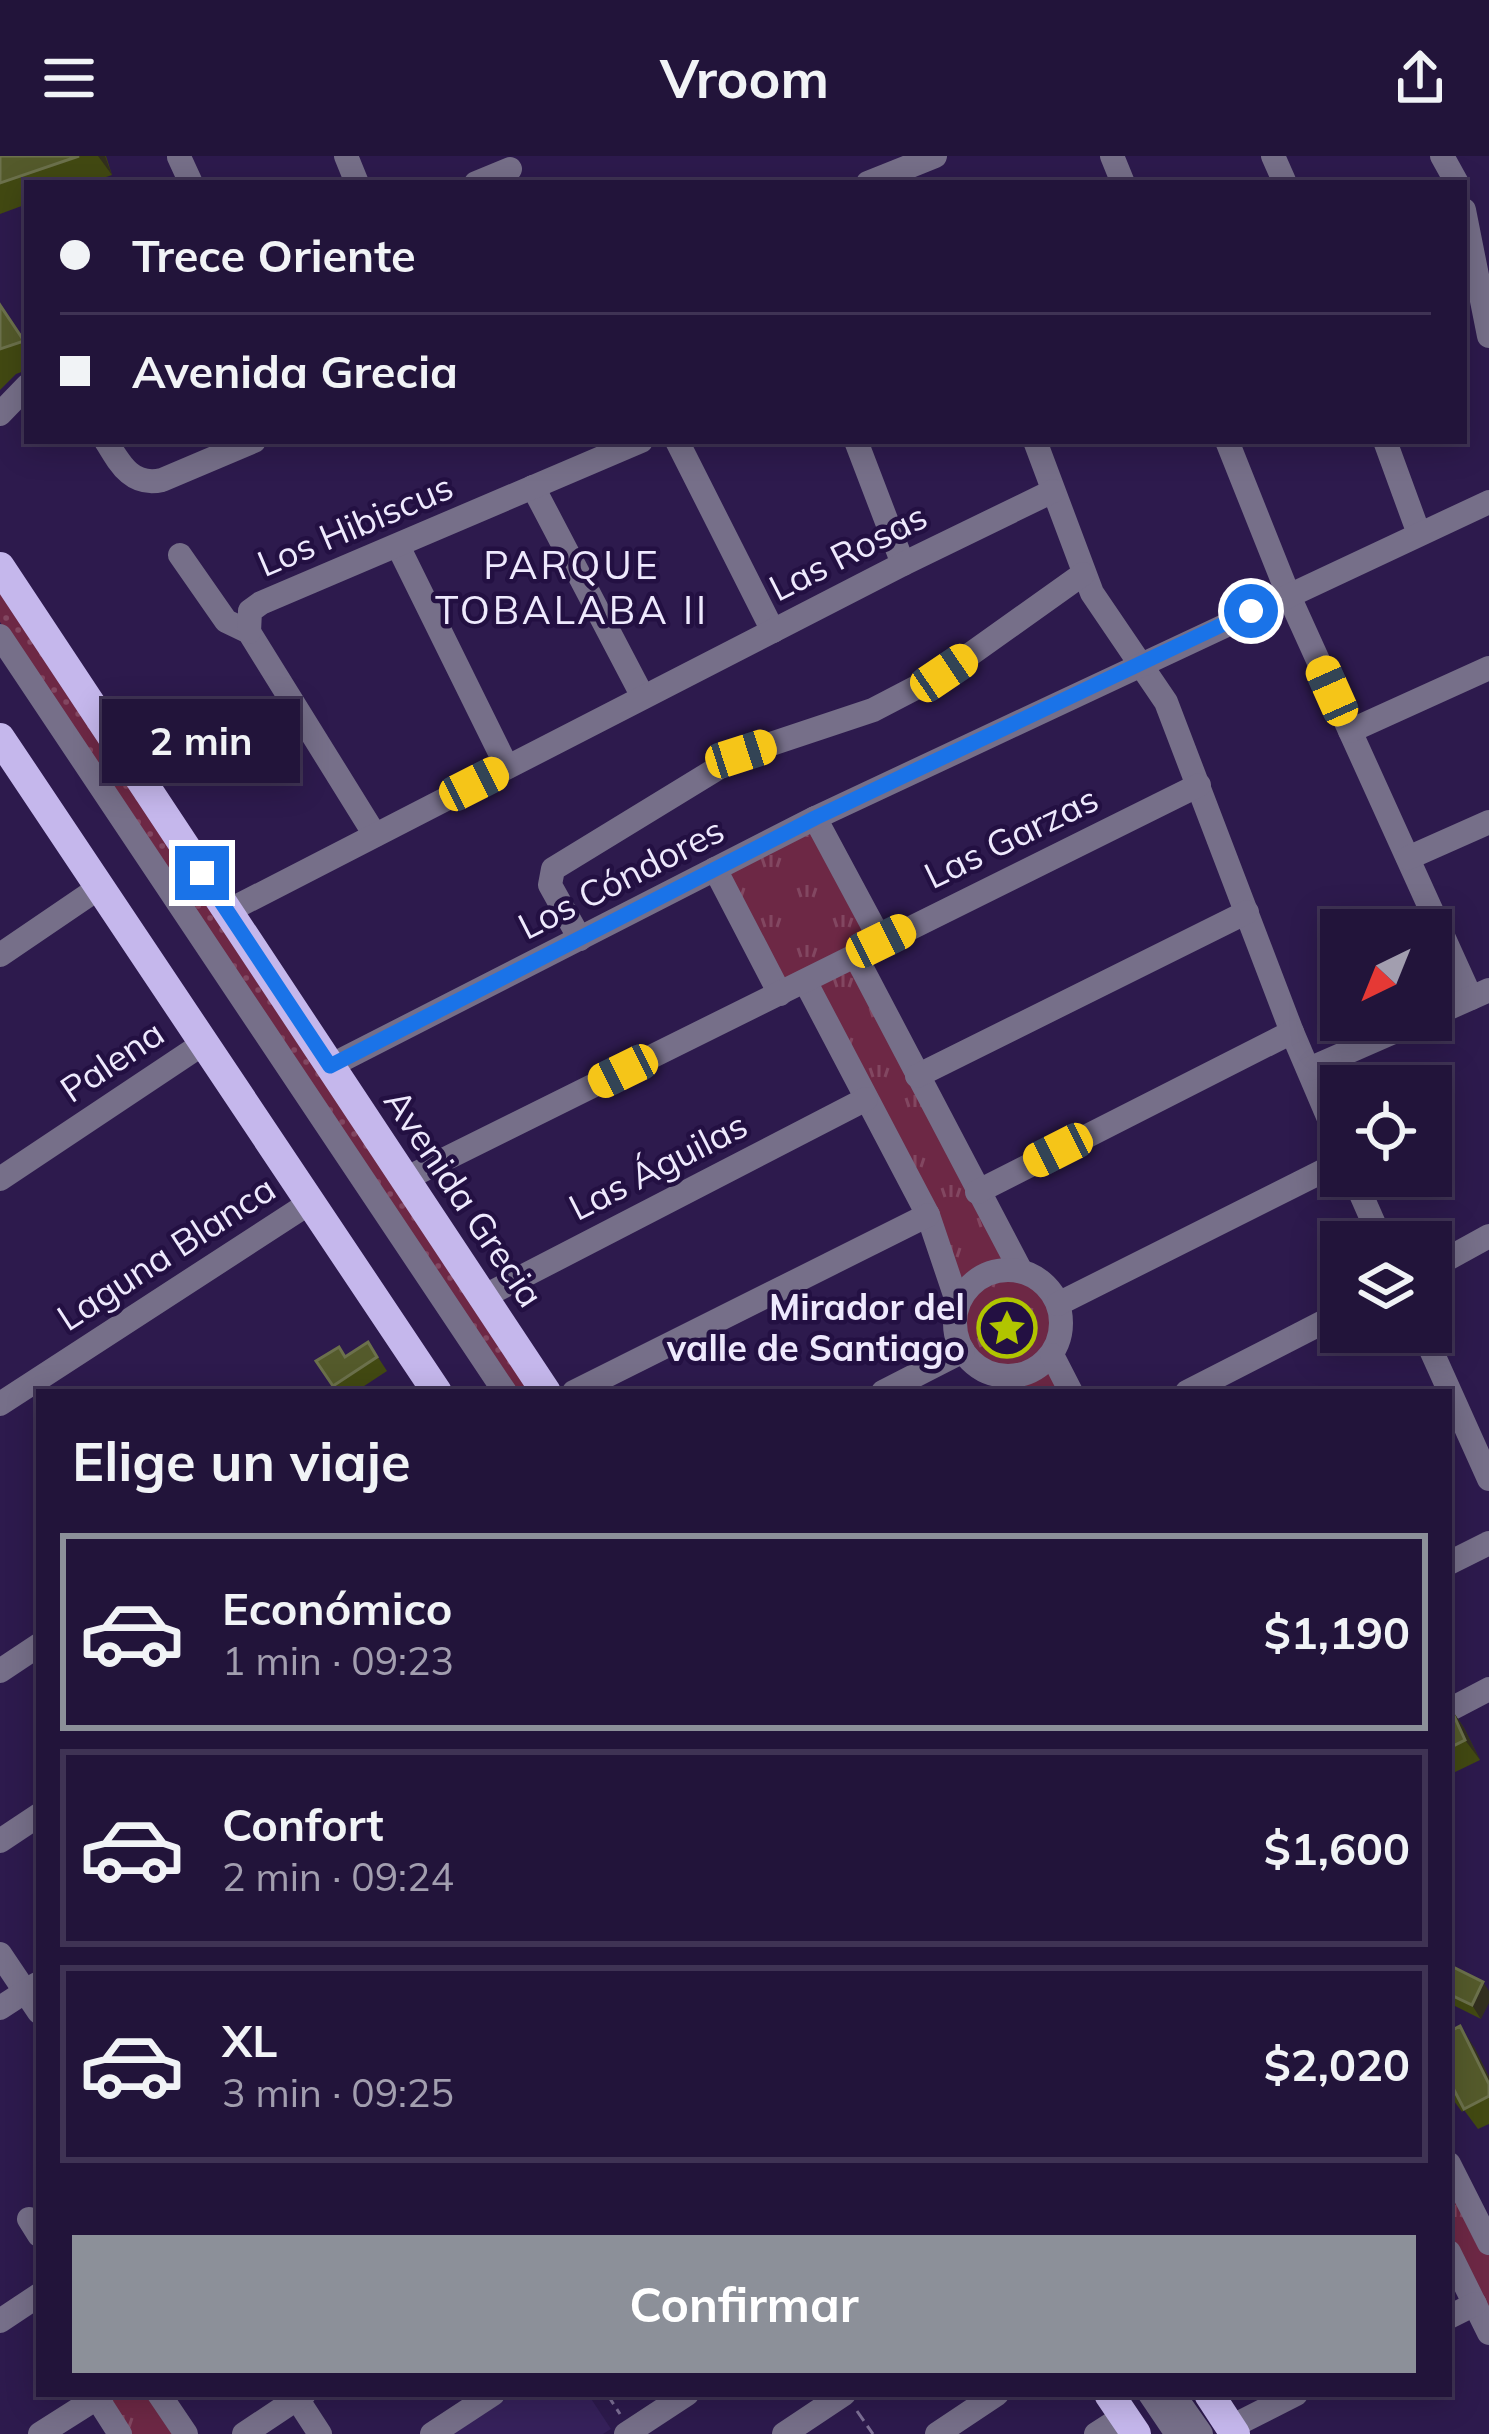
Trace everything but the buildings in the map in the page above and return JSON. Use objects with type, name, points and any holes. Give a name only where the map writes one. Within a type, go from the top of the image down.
[{"type":"main road","name":"Avenida Grecia","points":[[0,567],[544,1389]]},
{"type":"main road","points":[[0,738],[429,1389]]},
{"type":"main road","points":[[1210,2397],[1222,2432]]},
{"type":"street","points":[[875,180],[935,156]]},
{"type":"street","points":[[1467,225],[1489,336]]},
{"type":"street","points":[[108,444],[132,477],[154,483],[247,444]]},
{"type":"street","name":"Los Hibiscus","points":[[249,632],[250,611],[261,603],[633,444]]},
{"type":"street","points":[[679,444],[773,631]]},
{"type":"street","points":[[857,444],[903,564]]},
{"type":"street","points":[[1036,444],[1083,574],[1166,702],[1320,1096]]},
{"type":"street","points":[[1228,444],[1288,594],[1408,858],[1480,994],[1452,1007]]},
{"type":"street","points":[[1386,444],[1419,534]]},
{"type":"street","points":[[533,487],[643,697]]},
{"type":"street","name":"Las Rosas","points":[[227,911],[1053,490]]},
{"type":"street","name":"Los Cóndores","points":[[330,1066],[815,818],[1489,502]]},
{"type":"street","points":[[398,546],[507,767]]},
{"type":"street","points":[[180,555],[226,621],[249,632],[375,835]]},
{"type":"street","points":[[580,939],[550,885],[553,869],[741,754],[873,710],[944,673],[1083,574]]},
{"type":"street","points":[[0,636],[503,1389]]},
{"type":"street","points":[[0,664],[494,1389]]},
{"type":"street","points":[[1350,731],[1489,668]]},
{"type":"street","name":"Las Garzas","points":[[405,1179],[1198,785]]},
{"type":"street","points":[[815,818],[881,941]]},
{"type":"street","points":[[1408,858],[1489,822]]},
{"type":"street","points":[[715,869],[780,994]]},
{"type":"street","points":[[0,955],[100,887]]},
{"type":"street","points":[[917,1076],[1247,912]]},
{"type":"street","points":[[856,955],[1021,1271],[1050,1289],[1058,1304],[1060,1339],[1052,1355],[1016,1384],[984,1371],[963,1351],[955,1320],[966,1291],[990,1273],[1021,1271]]},
{"type":"street","points":[[805,981],[928,1215],[958,1304]]},
{"type":"street","points":[[977,1192],[1292,1031]]},
{"type":"street","points":[[1309,1069],[1373,1041]]},
{"type":"street","name":"Palena","points":[[0,1179],[204,1043]]},
{"type":"street","name":"Las Águilas","points":[[483,1297],[866,1099]]},
{"type":"street","points":[[1058,1304],[1320,1173]]},
{"type":"street","name":"Laguna Blanca","points":[[0,1404],[310,1202]]},
{"type":"street","points":[[580,1389],[928,1215]]},
{"type":"street","points":[[1452,1256],[1489,1236]]},
{"type":"street","points":[[1193,1389],[1320,1324]]},
{"type":"street","points":[[889,1389],[963,1351]]},
{"type":"street","points":[[1431,1353],[1446,1389]]},
{"type":"street","points":[[1052,1355],[1069,1389]]},
{"type":"street","points":[[1453,1408],[1489,1478]]},
{"type":"street","points":[[1452,1562],[1489,1544]]},
{"type":"street","points":[[0,1671],[36,1647]]},
{"type":"street","points":[[1452,1708],[1489,1689]]},
{"type":"street","points":[[0,1841],[36,1817]]},
{"type":"street","points":[[0,1954],[34,1995],[0,2008]]},
{"type":"street","points":[[1452,2170],[1489,2243]]},
{"type":"street","points":[[1452,2258],[1489,2333]]},
{"type":"street","points":[[0,2321],[36,2298]]},
{"type":"street","points":[[1452,2315],[1474,2304]]},
{"type":"street","points":[[40,2434],[98,2397]]},
{"type":"street","points":[[101,2397],[120,2434]]},
{"type":"street","points":[[161,2397],[186,2434]]},
{"type":"street","points":[[244,2434],[298,2397]]},
{"type":"street","points":[[300,2397],[320,2434]]},
{"type":"street","points":[[432,2434],[488,2397]]},
{"type":"street","points":[[626,2434],[682,2397]]},
{"type":"street","points":[[937,2434],[992,2397]]},
{"type":"street","points":[[1152,2397],[1177,2434]]},
{"type":"street","points":[[1178,2397],[1222,2432],[1290,2397]]},
{"type":"street","points":[[784,2434],[849,2401]]},
{"type":"street","points":[[1096,2434],[1123,2414]]},
{"type":"path","points":[[849,2401],[873,2434]]},
{"type":"shaded area","points":[[509,2397],[590,2397],[611,2429],[603,2434],[452,2434]]},
{"type":"green space","points":[[0,588],[527,1389],[511,1389],[0,622]]},
{"type":"green space","points":[[811,825],[864,933],[848,947],[1019,1278],[1040,1290],[1052,1307],[1054,1328],[1047,1352],[1067,1389],[1021,1389],[1012,1371],[988,1365],[971,1351],[963,1331],[964,1306],[807,973],[782,981],[720,872]]},
{"type":"green space","points":[[1452,2174],[1489,2250],[1489,2323],[1452,2249]]},
{"type":"green space","points":[[116,2397],[153,2397],[177,2434],[126,2434],[106,2404]]},
{"type":"place","name":"Mirador del valle de Santiago","points":[[1007,1328]]},
{"type":"district","name":"PARQUE TOBALABA II","points":[[572,588]]},
{"type":"route","points":[[202,873],[330,1066],[815,818],[1251,611]]}]
